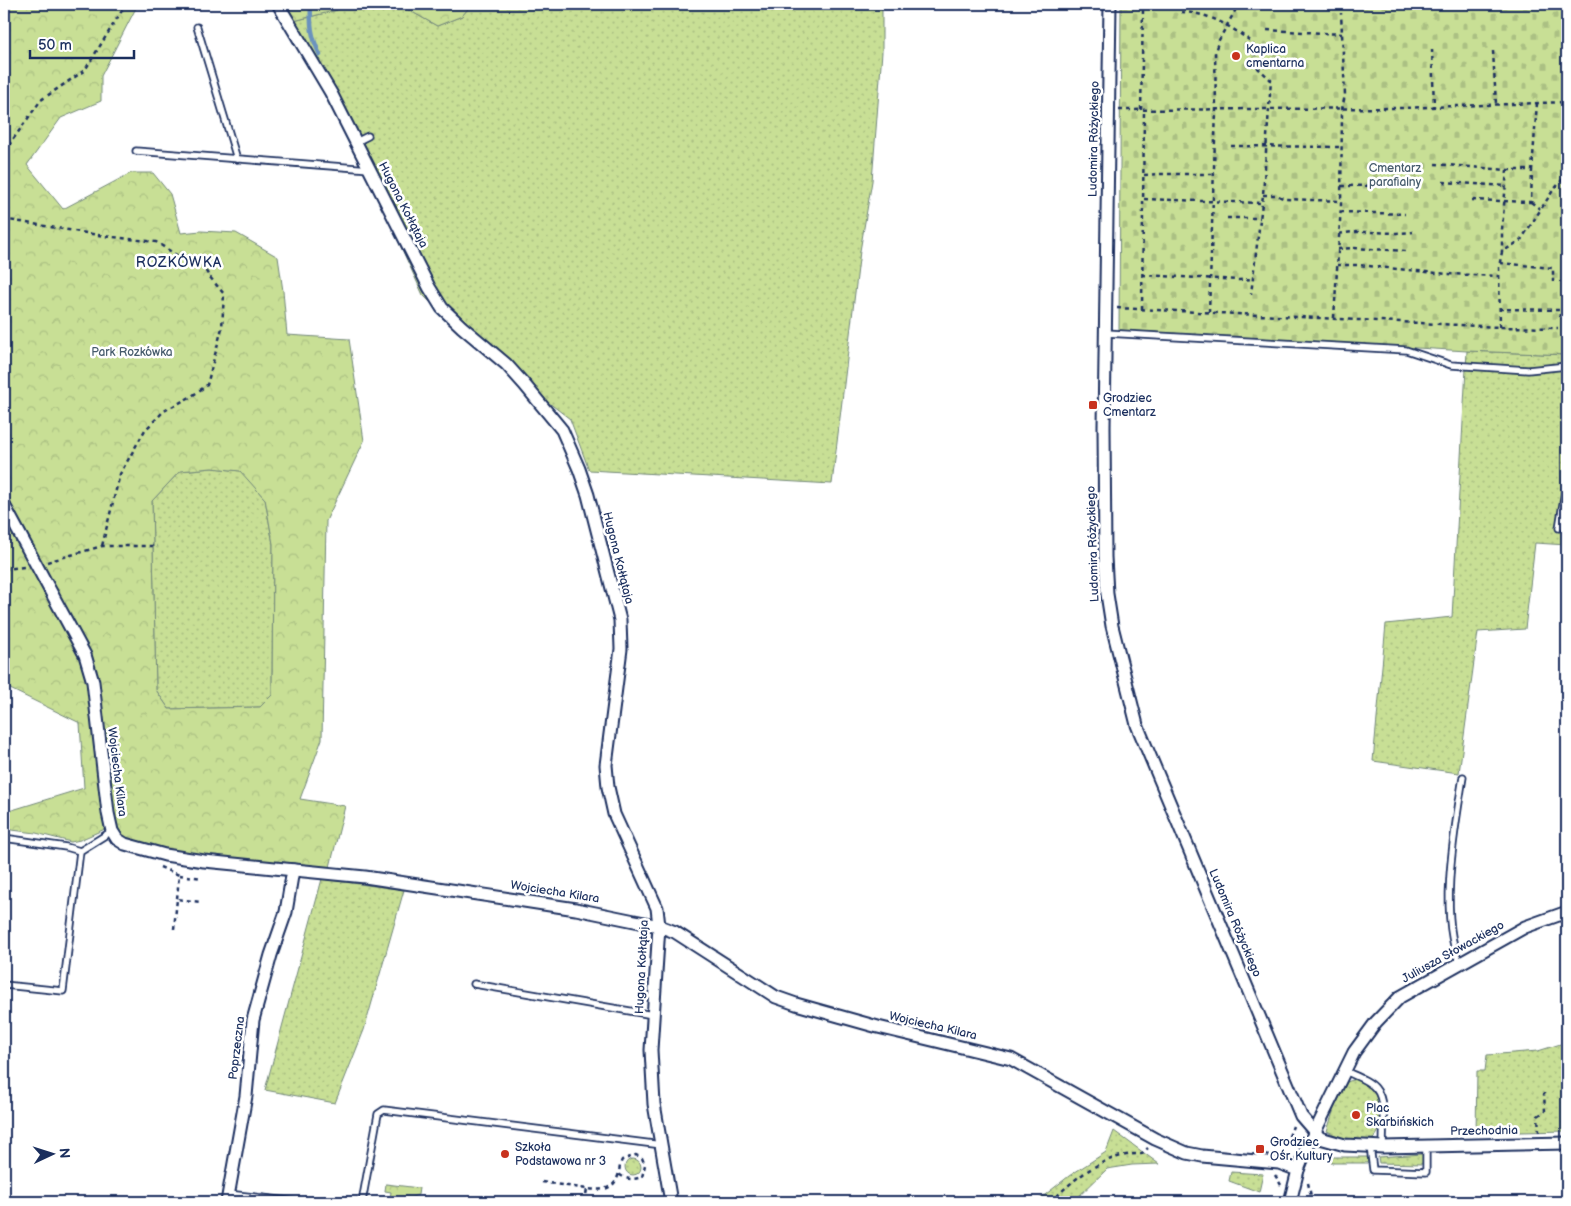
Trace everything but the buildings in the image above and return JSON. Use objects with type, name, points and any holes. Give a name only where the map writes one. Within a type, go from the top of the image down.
[{"type":"street","name":"Hugona Kołłątaja","points":[[278,4],[331,93],[428,287],[442,308],[462,328],[506,364],[562,430],[579,468],[588,495],[620,620],[621,649],[606,765],[608,787],[614,814],[657,908],[658,926],[651,1050],[654,1104],[671,1202]]},
{"type":"street","name":"Ludomira Różyckiego","points":[[1110,4],[1110,333],[1104,464],[1105,557],[1107,594],[1112,626],[1137,725],[1301,1116],[1315,1133]]},
{"type":"street","name":"Wojciecha Kilara","points":[[4,505],[81,645],[88,664],[112,831],[117,839],[125,844],[165,855],[204,861],[365,877],[576,908],[658,926],[675,932],[776,997],[878,1027],[1011,1059],[1155,1139],[1187,1153],[1279,1163],[1298,1170]]},
{"type":"street","name":"Poprzeczna","points":[[227,1198],[246,1096],[253,1020],[271,955],[286,912],[293,870]]},
{"type":"street","name":"Juliusza Słowackiego","points":[[1292,1202],[1298,1170],[1315,1133],[1354,1052],[1376,1022],[1400,997],[1525,927],[1567,912]]},
{"type":"street","name":"Przechodnia","points":[[1315,1133],[1320,1138],[1332,1142],[1383,1147],[1567,1144]]},
{"type":"lane","points":[[197,27],[237,159]]},
{"type":"lane","points":[[356,142],[368,136]]},
{"type":"lane","points":[[136,151],[370,170]]},
{"type":"lane","points":[[1110,333],[1406,350],[1451,365],[1528,370],[1567,366]]},
{"type":"lane","points":[[1559,528],[1567,480]]},
{"type":"lane","points":[[1460,963],[1454,951],[1449,897],[1453,844],[1463,777]]},
{"type":"lane","points":[[4,984],[63,991],[80,852],[112,831]]},
{"type":"lane","points":[[4,838],[66,847],[80,852]]},
{"type":"lane","points":[[474,984],[653,1015]]},
{"type":"lane","points":[[1345,1071],[1366,1080],[1376,1088],[1381,1097],[1383,1147]]},
{"type":"lane","points":[[362,1202],[378,1114],[384,1110],[662,1145]]},
{"type":"lane","points":[[1370,1146],[1373,1170],[1426,1172],[1426,1146]]},
{"type":"lane","points":[[227,1198],[298,1202]]},
{"type":"path","points":[[4,152],[41,100],[85,70],[126,4]]},
{"type":"path","points":[[1209,312],[1214,201],[1215,51],[1219,40],[1236,11],[1237,4]]},
{"type":"path","points":[[1142,309],[1143,10]]},
{"type":"path","points":[[1181,12],[1206,16],[1228,25],[1252,42],[1258,68],[1271,80],[1263,195],[1251,294]]},
{"type":"path","points":[[1334,318],[1341,201],[1342,109],[1345,95],[1341,13]]},
{"type":"path","points":[[1267,30],[1342,34]]},
{"type":"path","points":[[1432,49],[1434,107]]},
{"type":"path","points":[[1493,51],[1496,104]]},
{"type":"path","points":[[1531,202],[1537,102]]},
{"type":"path","points":[[1118,110],[1342,109],[1567,102]]},
{"type":"path","points":[[1231,146],[1342,147]]},
{"type":"path","points":[[1435,164],[1506,170],[1532,170]]},
{"type":"path","points":[[1500,327],[1499,276],[1506,170]]},
{"type":"path","points":[[1143,175],[1214,174]]},
{"type":"path","points":[[1502,252],[1521,240],[1540,209],[1567,174]]},
{"type":"path","points":[[1442,182],[1505,186]]},
{"type":"path","points":[[1341,186],[1416,184]]},
{"type":"path","points":[[1263,195],[1341,201]]},
{"type":"path","points":[[1143,199],[1262,203]]},
{"type":"path","points":[[1472,200],[1531,202],[1540,209]]},
{"type":"path","points":[[1340,212],[1405,214]]},
{"type":"path","points":[[4,217],[8,220],[156,242],[178,256],[197,257],[209,276],[224,294],[222,328],[207,385],[192,396],[164,411],[145,430],[120,474],[102,546]]},
{"type":"path","points":[[1227,218],[1260,218]]},
{"type":"path","points":[[1339,234],[1355,232],[1413,232]]},
{"type":"path","points":[[1338,249],[1406,251]]},
{"type":"path","points":[[1500,263],[1553,268],[1553,282]]},
{"type":"path","points":[[1337,265],[1358,265],[1447,274],[1499,276]]},
{"type":"path","points":[[1142,275],[1253,279]]},
{"type":"path","points":[[1110,333],[1115,308],[1500,327],[1558,328]]},
{"type":"path","points":[[1499,309],[1559,310],[1560,317]]},
{"type":"path","points":[[36,566],[102,546],[157,546]]},
{"type":"path","points":[[4,569],[24,568],[20,560]]},
{"type":"path","points":[[156,865],[179,875],[202,878]]},
{"type":"path","points":[[174,929],[179,875]]},
{"type":"path","points":[[177,899],[200,902]]},
{"type":"path","points":[[1539,1144],[1538,1116],[1545,1111],[1544,1093]]},
{"type":"path","points":[[1286,1144],[1293,1128],[1292,1120]]},
{"type":"path","points":[[1051,1202],[1092,1168],[1110,1159],[1141,1154],[1155,1139]]},
{"type":"path","points":[[1271,1146],[1292,1144]]},
{"type":"path","points":[[542,1182],[604,1190],[611,1187],[619,1174],[622,1160],[636,1155],[642,1158],[645,1165],[642,1177],[636,1179],[624,1178],[619,1174]]},
{"type":"path","points":[[1268,1172],[1277,1176],[1282,1186]]},
{"type":"path","points":[[1308,1181],[1311,1196],[1315,1202]]},
{"type":"path","points":[[585,1202],[586,1189]]},
{"type":"path","points":[[391,1201],[403,1202]]},
{"type":"green space","name":"Park Rozkówka","points":[[4,4],[138,4],[101,76],[101,101],[61,118],[27,165],[63,209],[131,173],[153,173],[170,194],[181,233],[201,231],[236,233],[278,257],[287,335],[349,339],[364,441],[326,521],[322,739],[300,799],[345,806],[330,867],[224,860],[136,845],[122,835],[114,825],[71,842],[36,833],[4,829],[4,810],[9,811],[84,788],[80,723],[4,686]],"holes":[[[212,468],[240,471],[265,499],[273,544],[272,695],[260,707],[169,709],[156,690],[152,501],[180,471]]]},
{"type":"green space","points":[[274,4],[341,4],[337,10],[286,23]]},
{"type":"green space","points":[[341,4],[398,4],[437,26],[462,16],[472,4],[882,4],[882,52],[872,181],[860,251],[832,484],[589,470],[570,419],[472,344],[423,295],[372,184],[286,23],[337,10]]},
{"type":"green space","points":[[398,4],[472,4],[462,16],[437,26]]},
{"type":"green space","name":"Cmentarz parafialny","points":[[1121,4],[1567,4],[1567,355],[1467,351],[1119,330]]},
{"type":"green space","points":[[1467,351],[1567,355],[1567,545],[1535,543],[1525,629],[1478,632],[1459,773],[1373,761],[1386,624],[1452,617]]},
{"type":"green space","points":[[212,468],[241,471],[265,499],[273,544],[272,695],[260,707],[169,709],[156,690],[152,501],[180,471]]},
{"type":"green space","points":[[322,879],[404,890],[364,1030],[335,1103],[265,1090]]},
{"type":"green space","points":[[1567,1042],[1567,1131],[1476,1133],[1477,1071],[1485,1071],[1487,1055],[1538,1051]]},
{"type":"green space","name":"Plac Skarbińskich","points":[[1355,1079],[1371,1087],[1377,1098],[1380,1110],[1380,1123],[1378,1133],[1373,1139],[1349,1139],[1327,1131],[1334,1109],[1347,1082]]},
{"type":"green space","points":[[1114,1131],[1159,1164],[1132,1165],[1107,1169],[1073,1202],[1036,1202],[1069,1176],[1106,1152]]},
{"type":"green space","points":[[1423,1154],[1423,1164],[1379,1163],[1378,1157]]},
{"type":"green space","points":[[1331,1157],[1369,1157],[1367,1163],[1331,1163]]},
{"type":"green space","points":[[633,1159],[641,1167],[633,1175],[625,1167]]},
{"type":"green space","points":[[1231,1172],[1263,1174],[1259,1192],[1229,1181]]},
{"type":"green space","points":[[386,1184],[419,1188],[418,1195],[409,1198],[408,1202],[383,1202],[384,1198],[390,1198],[391,1192],[385,1191]]},
{"type":"waterway","points":[[311,4],[312,30],[320,55]]},
{"type":"place","name":"Kaplica cmentarna","points":[[1236,56]]},
{"type":"place","name":"Grodziec Cmentarz","points":[[1093,405]]},
{"type":"place","name":"Plac Skarbińskich","points":[[1356,1115]]},
{"type":"place","name":"Grodziec Ośr. Kultury","points":[[1260,1149]]},
{"type":"place","name":"Szkoła Podstawowa nr 3","points":[[505,1154]]},
{"type":"district","name":"ROZKÓWKA","points":[[179,262]]}]
